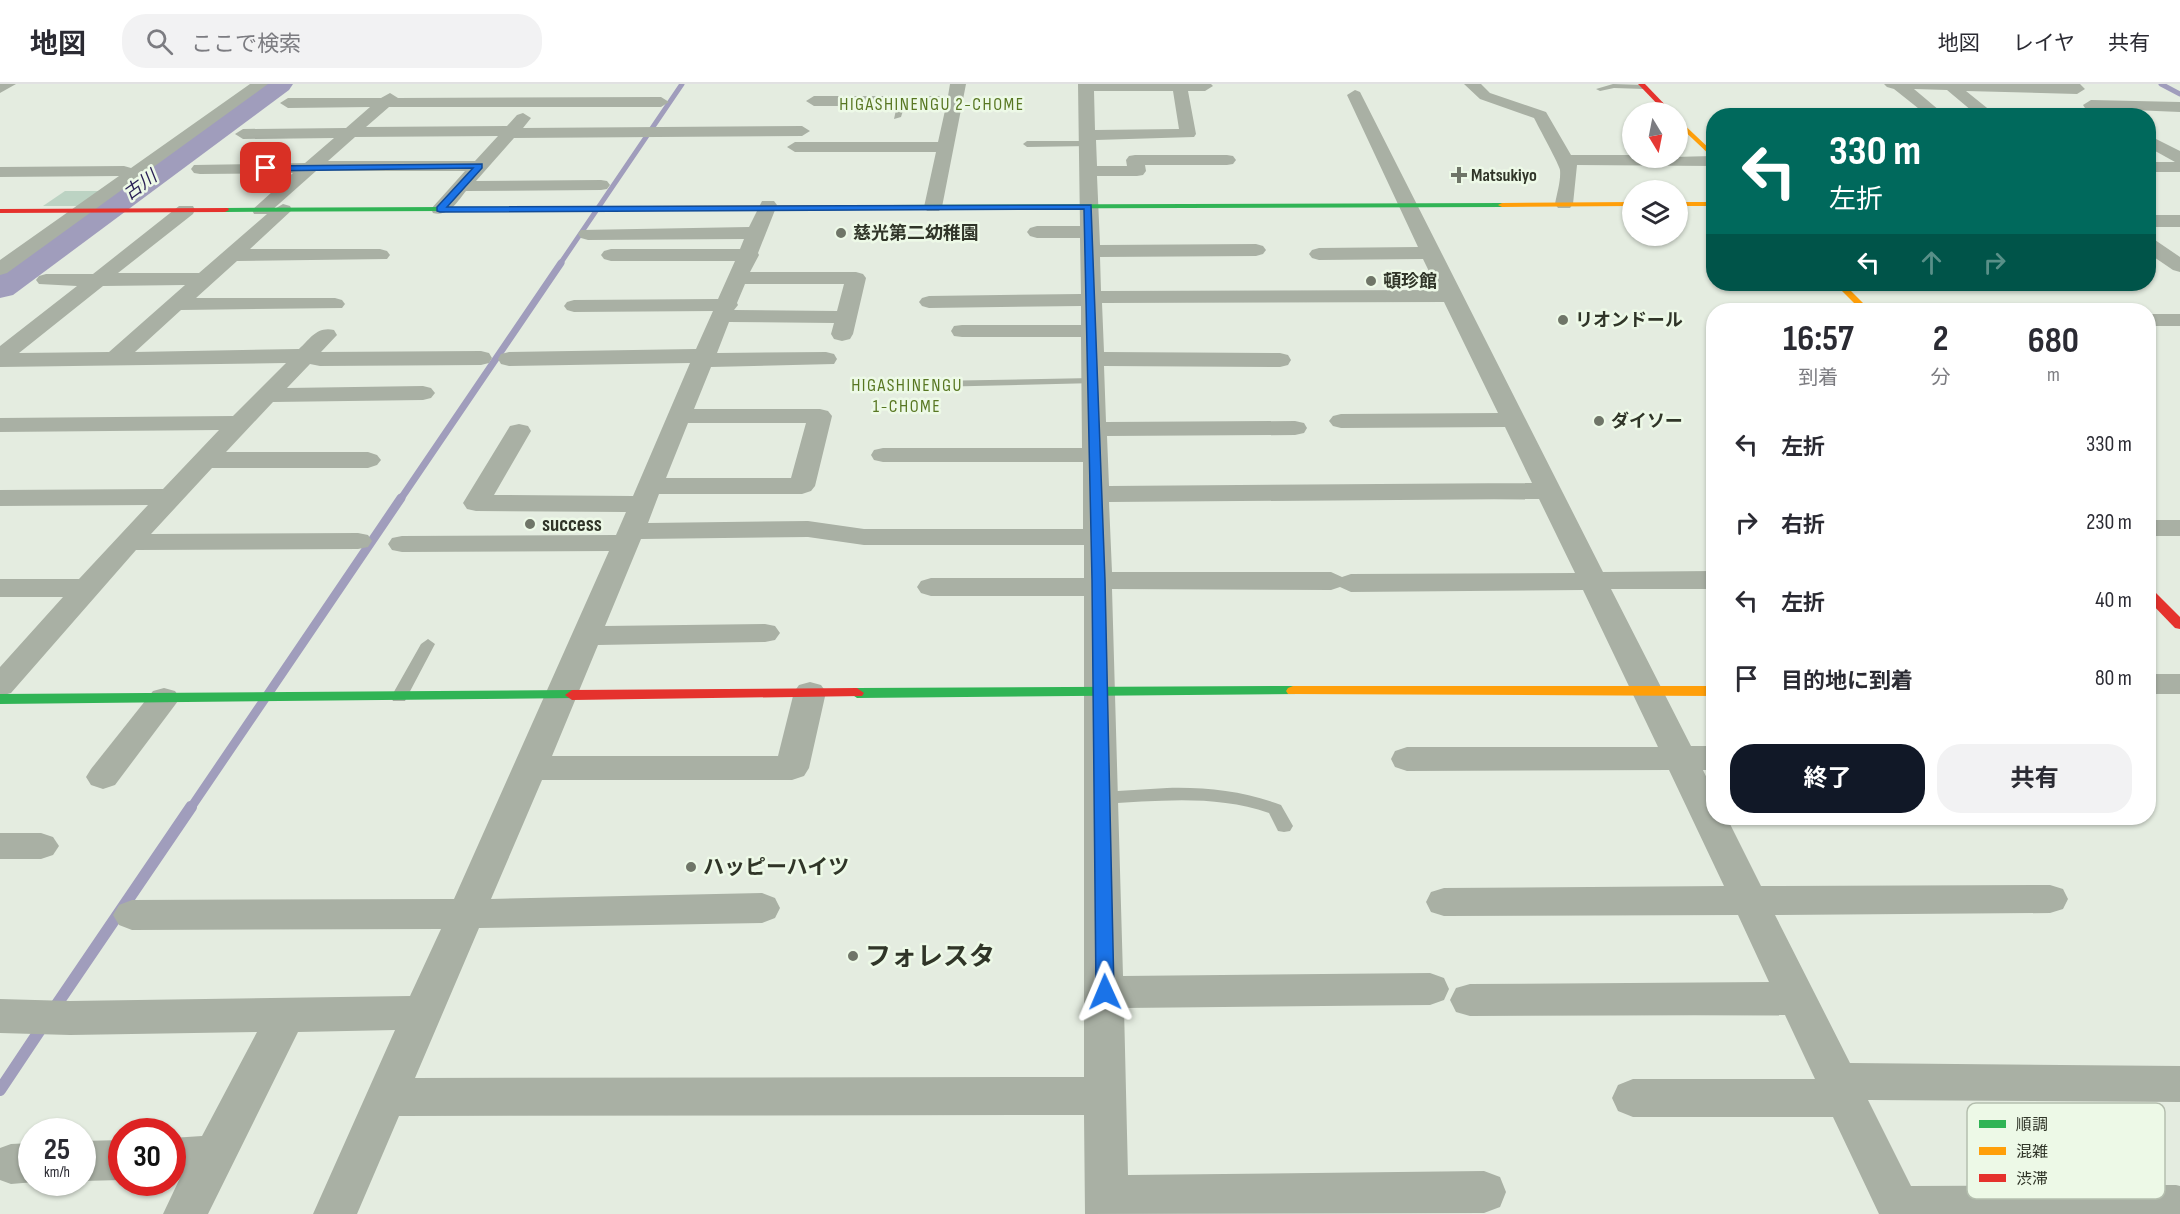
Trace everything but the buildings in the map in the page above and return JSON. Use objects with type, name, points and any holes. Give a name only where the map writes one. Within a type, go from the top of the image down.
[{"type":"main road","points":[[1642,85],[1659,102]]},
{"type":"main road","points":[[1688,132],[1706,151]]},
{"type":"main road","points":[[0,211],[609,208],[748,257],[933,207],[1089,230],[1407,205],[1622,204]]},
{"type":"main road","points":[[1688,204],[1706,204]]},
{"type":"main road","points":[[1846,291],[1859,303]]},
{"type":"main road","points":[[2156,601],[2180,625]]},
{"type":"main road","points":[[0,699],[561,697],[810,692],[1706,691]]},
{"type":"street","points":[[0,88],[8,84]]},
{"type":"street","points":[[0,269],[260,84]]},
{"type":"street","points":[[261,210],[406,84]]},
{"type":"street","points":[[440,209],[554,84]]},
{"type":"street","points":[[796,145],[821,84]]},
{"type":"street","points":[[933,207],[958,84]]},
{"type":"street","points":[[1472,84],[1485,96],[1540,115],[1558,151],[1567,160],[1569,170],[1564,204]]},
{"type":"street","points":[[1892,84],[2068,86],[2095,108]]},
{"type":"street","points":[[1898,84],[1928,108]]},
{"type":"street","points":[[1205,86],[1086,85],[1098,584],[1107,1205],[1484,1192]]},
{"type":"street","points":[[1087,140],[1188,135],[1179,85]]},
{"type":"street","points":[[1951,86],[1979,108]]},
{"type":"street","points":[[1355,95],[1547,491],[1648,692],[1697,758],[1706,783]]},
{"type":"street","points":[[814,102],[900,109],[954,101]]},
{"type":"street","points":[[288,103],[661,102]]},
{"type":"street","points":[[2091,105],[2180,107]]},
{"type":"street","points":[[243,134],[510,132],[796,145],[946,147]]},
{"type":"street","points":[[2156,139],[2180,138]]},
{"type":"street","points":[[2156,144],[2180,158]]},
{"type":"street","points":[[1567,160],[1706,159]]},
{"type":"street","points":[[1088,171],[1137,171],[1135,160],[1227,160]]},
{"type":"street","points":[[200,169],[479,166]]},
{"type":"street","points":[[2156,167],[2180,167]]},
{"type":"street","points":[[0,172],[123,171]]},
{"type":"street","points":[[461,186],[601,185]]},
{"type":"street","points":[[0,358],[186,210]]},
{"type":"street","points":[[117,357],[283,210]]},
{"type":"street","points":[[2156,221],[2180,221]]},
{"type":"street","points":[[1037,232],[1089,230],[1256,250]]},
{"type":"street","points":[[588,234],[748,257],[856,278],[844,326],[748,257],[611,255]]},
{"type":"street","points":[[2156,246],[2180,247]]},
{"type":"street","points":[[2156,250],[2180,266]]},
{"type":"street","points":[[1319,254],[1432,253]]},
{"type":"street","points":[[232,255],[380,255]]},
{"type":"street","points":[[574,306],[748,257]]},
{"type":"street","points":[[335,1214],[561,697],[748,257]]},
{"type":"street","points":[[46,280],[206,279]]},
{"type":"street","points":[[929,302],[1092,343],[1453,296]]},
{"type":"street","points":[[176,304],[335,304]]},
{"type":"street","points":[[2156,320],[2180,320]]},
{"type":"street","points":[[962,331],[1280,360]]},
{"type":"street","points":[[0,686],[265,395],[326,335]]},
{"type":"street","points":[[0,358],[90,360],[117,357],[305,356],[320,359],[481,358]]},
{"type":"street","points":[[509,359],[826,359]]},
{"type":"street","points":[[265,395],[423,393]]},
{"type":"street","points":[[402,544],[637,516],[802,486],[820,416],[680,416]]},
{"type":"street","points":[[1341,421],[1513,420]]},
{"type":"street","points":[[0,425],[239,423]]},
{"type":"street","points":[[883,455],[1295,428]]},
{"type":"street","points":[[519,431],[476,503],[808,529],[864,537],[1096,537]]},
{"type":"street","points":[[205,460],[368,460]]},
{"type":"street","points":[[1095,494],[1547,491]]},
{"type":"street","points":[[0,498],[171,497]]},
{"type":"street","points":[[2156,528],[2180,528]]},
{"type":"street","points":[[129,542],[358,541]]},
{"type":"street","points":[[932,587],[1706,580]]},
{"type":"street","points":[[0,588],[87,588]]},
{"type":"street","points":[[586,636],[765,633]]},
{"type":"street","points":[[2156,684],[2180,684]]},
{"type":"street","points":[[529,768],[792,768],[810,692]]},
{"type":"street","points":[[103,777],[164,698]]},
{"type":"street","points":[[1407,759],[1697,758]]},
{"type":"street","points":[[1721,825],[1749,901],[1900,1210],[2176,1206]]},
{"type":"street","points":[[0,846],[41,846]]},
{"type":"street","points":[[1444,902],[2050,899]]},
{"type":"street","points":[[132,915],[465,914],[762,908]]},
{"type":"street","points":[[1105,992],[1430,989]]},
{"type":"street","points":[[1470,1000],[1796,998]]},
{"type":"street","points":[[3,1016],[70,1018],[422,1013]]},
{"type":"street","points":[[185,1214],[286,1015]]},
{"type":"street","points":[[1633,1098],[1841,1090],[2180,1084]]},
{"type":"street","points":[[386,1097],[1106,1096]]},
{"type":"street","points":[[186,1157],[214,1156]]},
{"type":"lane","points":[[1600,89],[1642,85]]},
{"type":"lane","points":[[1026,144],[1087,140]]},
{"type":"lane","points":[[931,384],[1092,343]]},
{"type":"lane","points":[[987,390],[1092,343]]},
{"type":"lane","points":[[399,697],[428,644]]},
{"type":"lane","points":[[1101,798],[1212,794],[1242,797],[1275,809],[1284,826]]},
{"type":"green space","points":[[65,191],[99,191],[78,206],[43,206]]},
{"type":"waterway","name":"古川","points":[[0,287],[279,84]]},
{"type":"waterway","points":[[560,264],[682,84]]},
{"type":"waterway","points":[[2161,84],[2180,94]]},
{"type":"waterway","points":[[400,500],[561,263]]},
{"type":"waterway","points":[[190,809],[401,498]]},
{"type":"waterway","points":[[53,1010],[191,807]]},
{"type":"waterway","points":[[0,1090],[44,1024]]},
{"type":"traffic: fast","points":[[887,207],[1502,205]]},
{"type":"traffic: fast","points":[[225,210],[647,208]]},
{"type":"traffic: fast","points":[[857,693],[1293,691]]},
{"type":"traffic: fast","points":[[0,699],[572,695]]},
{"type":"traffic: slow","points":[[1688,131],[1706,149]]},
{"type":"traffic: slow","points":[[1502,205],[1622,204]]},
{"type":"traffic: slow","points":[[1688,204],[1706,204]]},
{"type":"traffic: slow","points":[[647,208],[887,207]]},
{"type":"traffic: slow","points":[[1846,291],[1859,303]]},
{"type":"traffic: slow","points":[[1293,691],[1706,691]]},
{"type":"traffic: jam","points":[[1641,84],[1659,102]]},
{"type":"traffic: jam","points":[[0,211],[225,210]]},
{"type":"traffic: jam","points":[[2156,601],[2180,625]]},
{"type":"traffic: jam","points":[[572,695],[857,693]]},
{"type":"place","name":"Matsukiyo","points":[[1459,175]]},
{"type":"place","name":"慈光第二幼稚園","points":[[841,233]]},
{"type":"place","name":"頓珍館","points":[[1371,281]]},
{"type":"place","name":"リオンドール","points":[[1563,320]]},
{"type":"place","name":"ダイソー","points":[[1599,421]]},
{"type":"place","name":"success","points":[[530,524]]},
{"type":"place","name":"ハッピーハイツ","points":[[691,867]]},
{"type":"place","name":"フォレスタ","points":[[853,956]]},
{"type":"district","name":"HIGASHINENGU 2-CHOME","points":[[932,104]]},
{"type":"district","name":"HIGASHINENGU 1-CHOME","points":[[907,395]]},
{"type":"route","points":[[266,168],[479,166],[440,209],[1088,206],[1098,580],[1105,992]]}]
